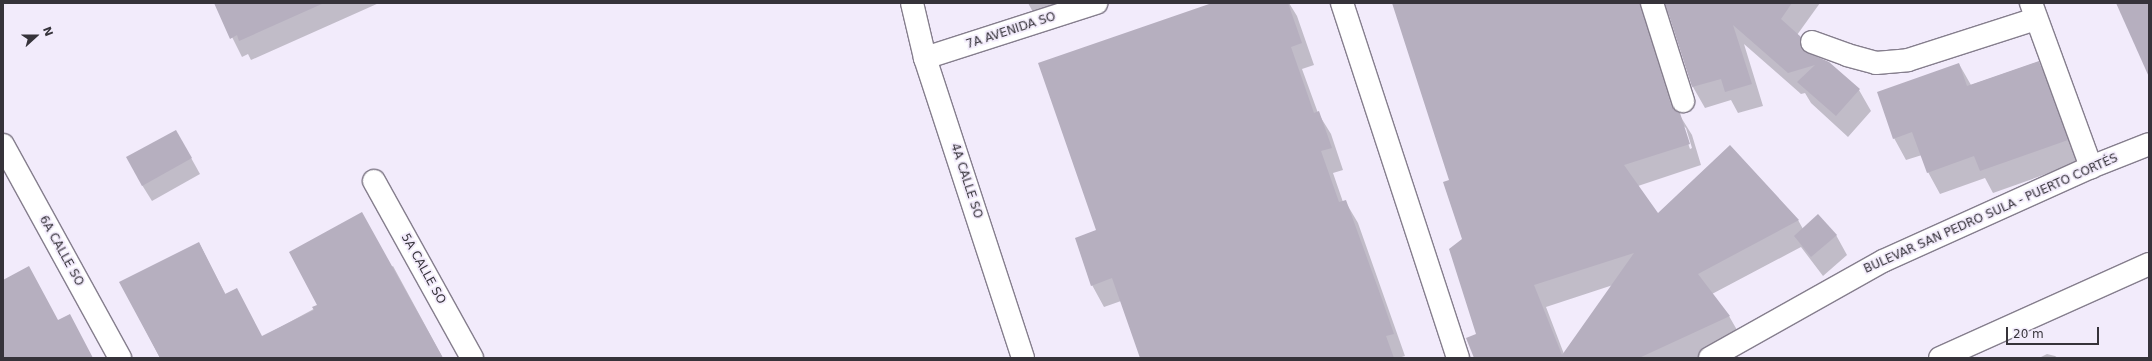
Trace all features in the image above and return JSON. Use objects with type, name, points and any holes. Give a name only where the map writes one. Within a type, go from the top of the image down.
[{"type":"main road","name":"4A CALLE SO","points":[[912,3],[925,58],[1024,358]]},
{"type":"main road","name":"7A AVENIDA SO","points":[[925,58],[1096,3]]},
{"type":"main road","points":[[1342,3],[1458,358]]},
{"type":"main road","points":[[1652,3],[1683,101]]},
{"type":"main road","points":[[1812,42],[1847,55],[1876,63],[1908,60],[2034,11],[2091,167]]},
{"type":"main road","name":"BULEVAR SAN PEDRO SULA - PUERTO CORTÉS","points":[[1710,358],[1883,260],[2091,167],[2149,144]]},
{"type":"main road","name":"6A CALLE SO","points":[[3,145],[120,358]]},
{"type":"main road","name":"5A CALLE SO","points":[[374,181],[472,358]]},
{"type":"main road","points":[[1940,358],[2149,264]]},
{"type":"building","points":[[214,3],[324,3],[239,41],[237,35],[230,39]]},
{"type":"building","points":[[1212,3],[1288,3],[1302,43],[1291,47],[1314,113],[1319,111],[1332,148],[1321,151],[1339,202],[1346,200],[1383,302],[1394,334],[1386,336],[1394,358],[1140,358],[1112,278],[1091,286],[1075,238],[1096,230],[1038,63]]},
{"type":"building","points":[[1392,3],[1640,3],[1671,105],[1674,110],[1680,113],[1690,144],[1624,165],[1658,213],[1730,145],[1799,220],[1698,274],[1730,316],[1639,358],[1474,358],[1466,338],[1476,334],[1449,249],[1462,239],[1443,182],[1449,180]],"holes":[[[1634,253],[1562,355],[1534,285]]]},
{"type":"building","points":[[1665,3],[1792,3],[1781,19],[1801,37],[1800,44],[1802,50],[1829,62],[1860,89],[1836,116],[1797,82],[1815,65],[1788,73],[1733,25],[1752,84],[1725,92],[1721,79],[1692,87]]},
{"type":"building","points":[[2116,3],[2149,3],[2149,77]]},
{"type":"building","points":[[2039,61],[2068,140],[1980,171],[1974,156],[1927,173],[1912,132],[1893,139],[1877,92],[1959,63],[1967,86]]},
{"type":"building","points":[[176,130],[192,158],[142,186],[126,157]]},
{"type":"building","points":[[362,212],[443,358],[160,358],[119,282],[199,242],[225,294],[237,288],[262,336],[314,310],[312,307],[317,305],[289,252]]},
{"type":"building","points":[[1818,214],[1837,235],[1811,257],[1794,236]]},
{"type":"building","points":[[29,266],[58,320],[70,314],[93,358],[3,358],[3,280]]}]
